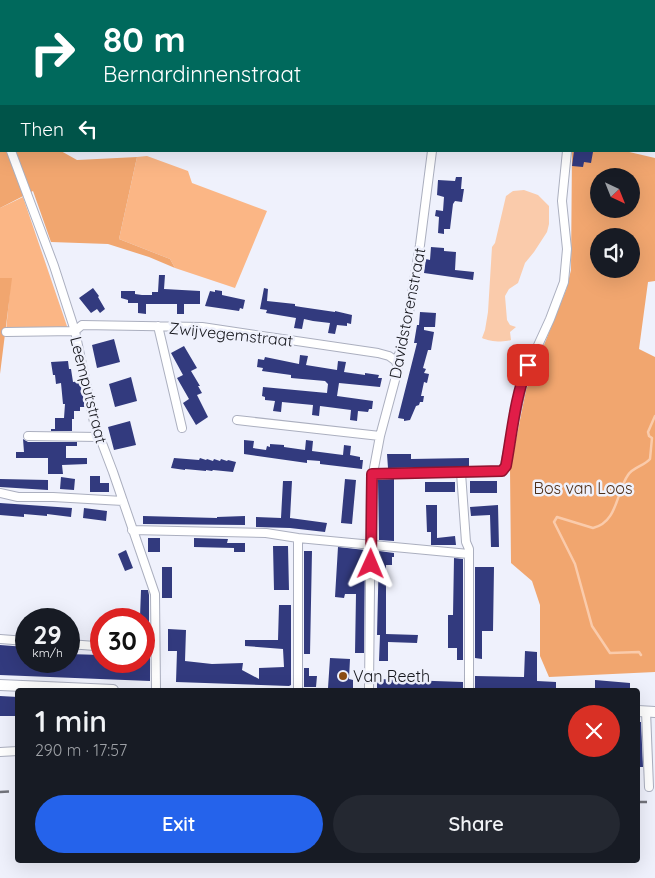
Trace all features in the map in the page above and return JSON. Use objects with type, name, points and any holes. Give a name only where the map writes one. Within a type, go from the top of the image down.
[{"type":"main road","points":[[0,685],[68,688]]},
{"type":"street","name":"Leemputstraat","points":[[11,152],[54,266],[75,331],[94,422],[155,594],[156,688]]},
{"type":"street","name":"Davidstorenstraat","points":[[370,688],[372,474],[398,369],[396,361],[404,343],[420,245],[432,152]]},
{"type":"street","points":[[372,474],[493,472],[502,471],[506,466],[524,376],[550,319],[564,282],[567,255],[562,201],[567,152]]},
{"type":"street","name":"Zwijvegemstraat","points":[[6,332],[75,331],[82,325],[202,327],[390,356],[396,361]]},
{"type":"street","points":[[158,326],[182,428]]},
{"type":"street","points":[[238,420],[380,436]]},
{"type":"street","points":[[28,436],[99,437]]},
{"type":"street","points":[[461,473],[466,542],[469,548],[469,688]]},
{"type":"street","points":[[0,493],[18,497],[123,501]]},
{"type":"street","points":[[132,530],[266,533],[298,538],[469,554]]},
{"type":"street","points":[[298,538],[298,688]]},
{"type":"street","points":[[0,639],[15,640]]},
{"type":"street","points":[[646,711],[649,787]]},
{"type":"street","points":[[0,752],[15,751]]},
{"type":"shaded area","points":[[147,156],[188,171],[192,183],[267,211],[235,288],[175,268],[170,259],[119,239],[137,157]]},
{"type":"shaded area","points":[[524,190],[538,195],[549,206],[549,224],[547,232],[525,263],[518,283],[509,289],[505,296],[507,320],[510,325],[516,327],[510,332],[511,340],[488,340],[482,338],[488,312],[492,247],[495,243],[506,196],[513,191]]},
{"type":"shaded area","points":[[23,197],[69,332],[6,331],[11,278],[0,278],[0,208]]},
{"type":"green space","points":[[0,152],[63,152],[77,160],[137,157],[119,239],[170,259],[175,268],[149,257],[108,244],[51,242],[33,191],[0,208]]},
{"type":"green space","name":"Bos van Loos","points":[[572,152],[629,152],[655,158],[655,281],[648,282],[639,349],[655,357],[655,672],[549,677],[540,656],[540,605],[532,581],[511,563],[510,470],[526,390],[566,290],[571,270]]},
{"type":"green space","points":[[0,278],[12,278],[0,374]]},
{"type":"building","points":[[574,152],[593,152],[591,163],[584,162],[583,167],[572,166]]},
{"type":"building","points":[[456,177],[462,177],[461,189],[464,189],[462,202],[455,201],[453,204],[450,229],[444,229],[444,234],[438,233],[439,217],[435,216],[436,210],[443,211],[444,197],[437,195],[438,180],[455,181]]},
{"type":"building","points":[[431,247],[444,248],[444,251],[456,252],[455,270],[474,272],[473,280],[424,273],[426,259],[430,260]]},
{"type":"building","points":[[159,275],[165,275],[164,289],[200,291],[200,304],[184,304],[184,314],[177,314],[177,304],[146,304],[146,314],[138,313],[138,303],[128,303],[128,300],[121,298],[121,291],[135,291],[135,294],[142,295],[152,295],[152,292],[158,292]]},
{"type":"building","points":[[93,288],[105,309],[100,313],[97,309],[91,313],[79,298]]},
{"type":"building","points":[[264,288],[268,289],[267,301],[295,304],[295,306],[352,315],[351,324],[347,323],[347,326],[337,325],[335,334],[328,333],[330,323],[304,319],[302,329],[294,328],[296,318],[266,313],[267,310],[260,309]]},
{"type":"building","points":[[215,290],[222,291],[222,295],[245,300],[243,309],[240,308],[239,311],[205,306],[210,291],[215,292]]},
{"type":"building","points":[[420,312],[436,313],[435,327],[424,327],[424,330],[434,332],[431,350],[428,350],[423,368],[426,369],[424,373],[429,374],[427,383],[424,382],[421,396],[424,396],[423,402],[416,406],[410,420],[404,421],[404,419],[398,418],[417,343],[414,343]]},
{"type":"building","points":[[114,339],[120,362],[97,368],[92,345]]},
{"type":"building","points":[[184,346],[197,368],[191,371],[200,386],[198,386],[202,393],[197,395],[208,417],[196,425],[183,403],[189,399],[177,378],[183,375],[171,353]]},
{"type":"building","points":[[300,355],[308,356],[306,365],[337,370],[338,361],[346,362],[344,372],[379,375],[378,378],[382,378],[380,387],[339,383],[337,396],[373,401],[372,409],[369,409],[368,412],[358,411],[357,421],[350,420],[351,410],[320,406],[319,416],[312,415],[313,405],[282,402],[281,412],[273,411],[275,401],[265,400],[265,397],[262,396],[263,387],[327,393],[328,384],[325,381],[291,378],[291,375],[262,371],[263,368],[257,367],[258,359],[264,360],[265,357],[299,364]]},
{"type":"building","points":[[68,361],[73,382],[80,381],[85,407],[80,407],[80,411],[74,411],[72,431],[51,431],[51,429],[55,429],[55,418],[64,418],[65,404],[63,404],[61,383],[56,384],[51,362]]},
{"type":"building","points":[[131,377],[137,401],[115,407],[109,384]]},
{"type":"building","points":[[130,421],[136,445],[114,450],[108,427]]},
{"type":"building","points":[[23,439],[28,442],[77,442],[77,446],[66,446],[66,458],[87,458],[87,464],[62,465],[63,474],[48,474],[48,458],[16,458],[16,452],[24,452]]},
{"type":"building","points":[[244,440],[254,441],[253,448],[266,450],[267,446],[270,447],[270,444],[305,450],[306,440],[313,441],[312,451],[343,455],[344,445],[351,446],[350,455],[360,457],[360,460],[363,460],[362,469],[320,464],[320,461],[307,460],[307,463],[244,454]]},
{"type":"building","points":[[387,454],[411,454],[411,459],[469,458],[469,467],[388,468]]},
{"type":"building","points":[[174,458],[199,460],[200,458],[213,461],[214,459],[220,461],[221,459],[236,462],[233,472],[185,470],[171,468]]},
{"type":"building","points":[[90,476],[100,476],[100,483],[109,483],[109,492],[90,492]]},
{"type":"building","points":[[61,477],[75,479],[74,490],[60,489]]},
{"type":"building","points":[[0,479],[48,480],[48,490],[0,487]]},
{"type":"building","points":[[345,479],[356,480],[352,524],[341,523]]},
{"type":"building","points":[[394,479],[394,541],[379,540],[378,480]]},
{"type":"building","points":[[283,481],[292,481],[290,518],[327,523],[325,532],[256,527],[256,517],[281,518]]},
{"type":"building","points":[[470,481],[497,481],[497,493],[470,493]]},
{"type":"building","points":[[425,482],[455,482],[455,492],[425,492]]},
{"type":"building","points":[[0,503],[72,508],[71,517],[47,514],[47,516],[24,514],[24,517],[0,515]]},
{"type":"building","points":[[426,505],[437,505],[437,538],[455,536],[456,545],[431,545],[431,532],[427,532]]},
{"type":"building","points":[[498,505],[499,547],[491,547],[490,515],[471,516],[470,507]]},
{"type":"building","points":[[84,508],[107,511],[106,521],[83,518]]},
{"type":"building","points":[[143,516],[217,518],[245,516],[245,525],[143,524]]},
{"type":"building","points":[[148,538],[160,538],[160,552],[148,552]]},
{"type":"building","points":[[194,538],[228,539],[227,543],[245,543],[245,552],[234,552],[234,548],[194,547]]},
{"type":"building","points":[[273,546],[288,546],[289,590],[274,590]]},
{"type":"building","points":[[338,547],[365,550],[364,653],[355,653],[356,594],[345,594],[344,598],[335,597]]},
{"type":"building","points":[[126,550],[133,568],[125,571],[118,554]]},
{"type":"building","points":[[304,551],[312,551],[310,654],[304,654]]},
{"type":"building","points":[[379,551],[394,553],[392,565],[386,565],[386,634],[418,635],[417,643],[388,642],[388,661],[379,661],[380,635],[377,635]]},
{"type":"building","points":[[454,558],[463,559],[463,660],[457,660],[457,648],[448,648],[448,615],[453,615]]},
{"type":"building","points":[[162,567],[172,567],[172,598],[162,598]]},
{"type":"building","points":[[475,567],[494,567],[493,631],[482,631],[482,659],[475,658]]},
{"type":"building","points":[[141,590],[148,590],[149,608],[140,608]]},
{"type":"building","points":[[279,605],[291,605],[291,685],[176,682],[177,651],[168,651],[168,629],[186,630],[185,661],[212,664],[243,663],[242,670],[259,679],[259,668],[284,667],[283,649],[245,646],[245,640],[278,640]]},
{"type":"building","points":[[0,645],[15,646],[15,673],[80,673],[80,654],[90,655],[90,673],[150,673],[150,681],[0,675]]},
{"type":"building","points":[[525,651],[537,652],[537,681],[556,682],[556,688],[475,688],[475,676],[524,677]]},
{"type":"building","points":[[330,658],[350,659],[349,679],[353,680],[353,688],[328,688]]},
{"type":"building","points":[[304,668],[309,668],[309,676],[317,676],[316,687],[304,687]]},
{"type":"building","points":[[377,679],[463,682],[463,688],[377,688]]},
{"type":"building","points":[[595,680],[630,683],[630,688],[595,688]]},
{"type":"building","points":[[0,696],[15,697],[15,716],[0,716]]},
{"type":"building","points":[[640,722],[641,722],[643,767],[640,767]]},
{"type":"waterway","points":[[641,655],[639,652],[610,653],[592,626],[575,564],[554,522],[557,517],[593,528],[607,520],[612,513],[628,475],[650,459],[652,438],[648,432],[655,416]]},
{"type":"railway","points":[[0,792],[15,791]]},
{"type":"railway","points":[[640,802],[655,802]]},
{"type":"place","name":"Van Reeth","points":[[343,676]]},
{"type":"route","points":[[371,564],[372,474],[502,471],[506,466],[519,398],[528,365]]}]
